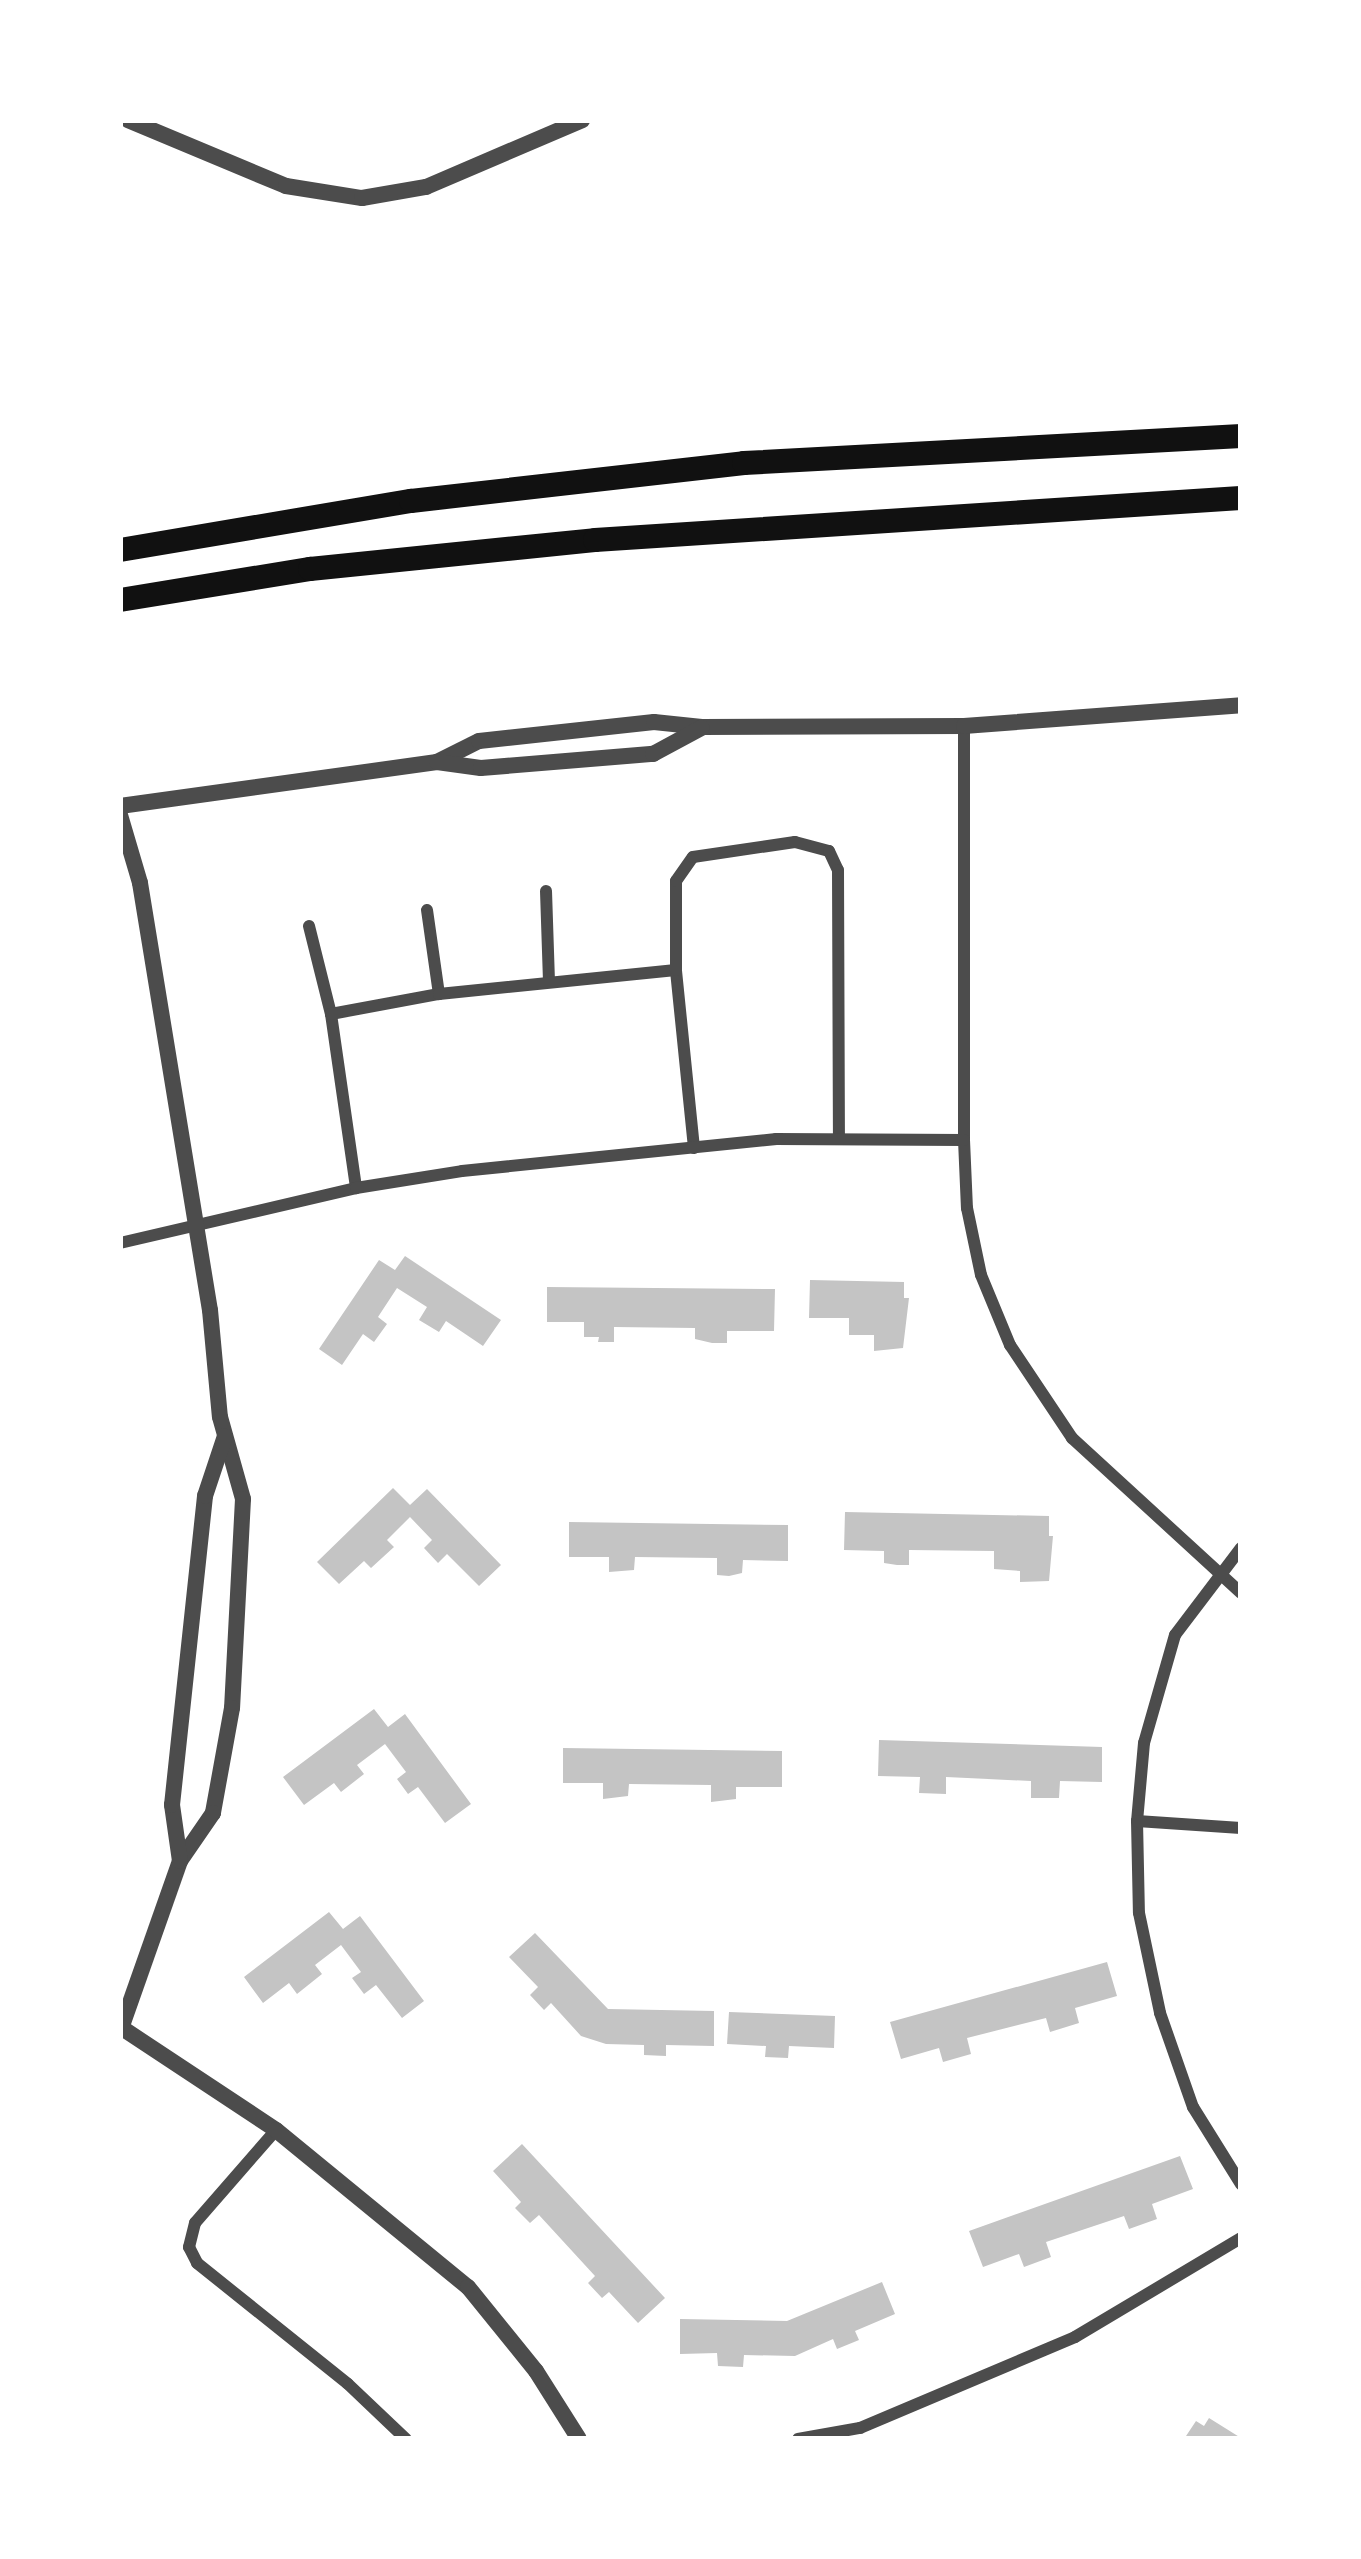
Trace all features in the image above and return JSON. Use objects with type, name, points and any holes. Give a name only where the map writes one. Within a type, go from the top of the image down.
[{"type":"highway","points":[[120,550],[411,501],[744,463],[1241,436]]},
{"type":"highway","points":[[120,600],[310,569],[595,540],[1241,498]]},
{"type":"street","points":[[128,120],[286,186],[362,198],[426,187],[582,120]]},
{"type":"street","points":[[437,762],[479,741],[654,722],[702,728],[964,726],[1241,705]]},
{"type":"street","points":[[964,726],[964,1140],[967,1208],[981,1275],[1010,1345],[1072,1438],[1241,1593]]},
{"type":"street","points":[[120,806],[437,762],[481,767],[653,754],[702,728]]},
{"type":"street","points":[[120,815],[140,883],[196,1224],[224,1436],[243,1499],[232,1708],[213,1813],[180,1861],[121,2030],[276,2130],[468,2287],[536,2371],[579,2439]]},
{"type":"street","points":[[694,1148],[676,970],[676,881],[693,857],[795,842],[829,851],[838,871],[839,1137]]},
{"type":"street","points":[[546,891],[549,980]]},
{"type":"street","points":[[427,910],[439,994]]},
{"type":"street","points":[[309,926],[332,1014],[356,1188]]},
{"type":"street","points":[[332,1014],[439,994],[676,970]]},
{"type":"street","points":[[120,1243],[356,1188],[694,1148],[839,1137],[964,1140]]},
{"type":"street","points":[[180,1861],[172,1805],[205,1496],[224,1436]]},
{"type":"street","points":[[1241,1548],[1175,1635],[1144,1743],[1137,1821],[1139,1913],[1160,2013],[1193,2107],[1241,2184]]},
{"type":"street","points":[[1137,1821],[1241,1828]]},
{"type":"street","points":[[276,2130],[195,2223],[188,2247],[197,2263],[348,2384],[406,2439]]},
{"type":"street","points":[[798,2439],[860,2428],[1075,2337],[1241,2238]]},
{"type":"building","points":[[405,1256],[501,1320],[483,1346],[446,1321],[439,1332],[419,1320],[427,1307],[397,1288],[378,1317],[387,1324],[374,1342],[363,1334],[342,1365],[319,1349],[379,1260],[395,1270]]},
{"type":"building","points":[[810,1280],[904,1282],[904,1298],[909,1298],[903,1348],[874,1351],[874,1335],[849,1335],[849,1318],[809,1318]]},
{"type":"building","points":[[547,1287],[775,1289],[774,1331],[727,1331],[727,1343],[712,1343],[695,1339],[695,1328],[614,1327],[614,1342],[598,1342],[599,1337],[584,1337],[584,1322],[547,1322]]},
{"type":"building","points":[[393,1488],[410,1505],[427,1489],[501,1565],[479,1586],[447,1554],[438,1563],[424,1548],[432,1540],[410,1517],[387,1540],[394,1547],[371,1568],[364,1561],[339,1584],[317,1562]]},
{"type":"building","points":[[845,1512],[1049,1516],[1049,1536],[1053,1536],[1049,1581],[1020,1582],[1020,1571],[994,1569],[994,1551],[909,1550],[909,1565],[897,1565],[884,1563],[884,1551],[844,1550]]},
{"type":"building","points":[[569,1522],[788,1525],[788,1561],[743,1560],[742,1573],[729,1576],[717,1575],[717,1558],[635,1557],[634,1570],[609,1572],[609,1557],[569,1557]]},
{"type":"building","points":[[374,1709],[388,1727],[405,1714],[471,1804],[445,1823],[418,1787],[408,1794],[397,1779],[406,1772],[385,1744],[357,1765],[364,1774],[341,1792],[334,1783],[304,1805],[283,1777]]},
{"type":"building","points":[[879,1740],[1102,1747],[1102,1782],[1060,1781],[1059,1798],[1031,1798],[1031,1781],[946,1777],[946,1794],[919,1793],[920,1777],[878,1776]]},
{"type":"building","points":[[563,1748],[782,1751],[782,1787],[736,1787],[736,1799],[711,1802],[711,1785],[629,1784],[628,1796],[603,1799],[603,1783],[563,1783]]},
{"type":"building","points":[[329,1912],[343,1929],[360,1916],[424,2001],[402,2018],[376,1985],[364,1994],[352,1978],[361,1972],[341,1945],[315,1965],[322,1974],[297,1994],[289,1983],[263,2003],[244,1977]]},
{"type":"building","points":[[535,1933],[608,2009],[714,2011],[714,2046],[666,2045],[666,2056],[644,2055],[644,2045],[606,2044],[581,2036],[551,2003],[544,2010],[530,1995],[538,1987],[509,1957]]},
{"type":"building","points":[[1107,1962],[1117,1996],[1075,2008],[1079,2023],[1050,2032],[1046,2018],[967,2038],[971,2054],[943,2062],[939,2048],[901,2059],[890,2022]]},
{"type":"building","points":[[729,2012],[835,2016],[834,2048],[789,2046],[788,2058],[765,2057],[766,2046],[727,2044]]},
{"type":"building","points":[[522,2144],[665,2298],[638,2323],[609,2292],[602,2298],[588,2283],[595,2276],[539,2215],[530,2223],[515,2208],[521,2202],[493,2171]]},
{"type":"building","points":[[1180,2156],[1193,2189],[1152,2204],[1157,2219],[1129,2229],[1124,2216],[1046,2242],[1051,2257],[1024,2267],[1019,2254],[983,2267],[969,2231]]},
{"type":"building","points":[[882,2282],[895,2314],[855,2331],[859,2340],[837,2349],[833,2339],[795,2356],[744,2355],[743,2367],[718,2366],[717,2353],[680,2354],[680,2319],[787,2321]]},
{"type":"building","points":[[1209,2418],[1241,2439],[1184,2439],[1196,2421],[1204,2426]]}]
